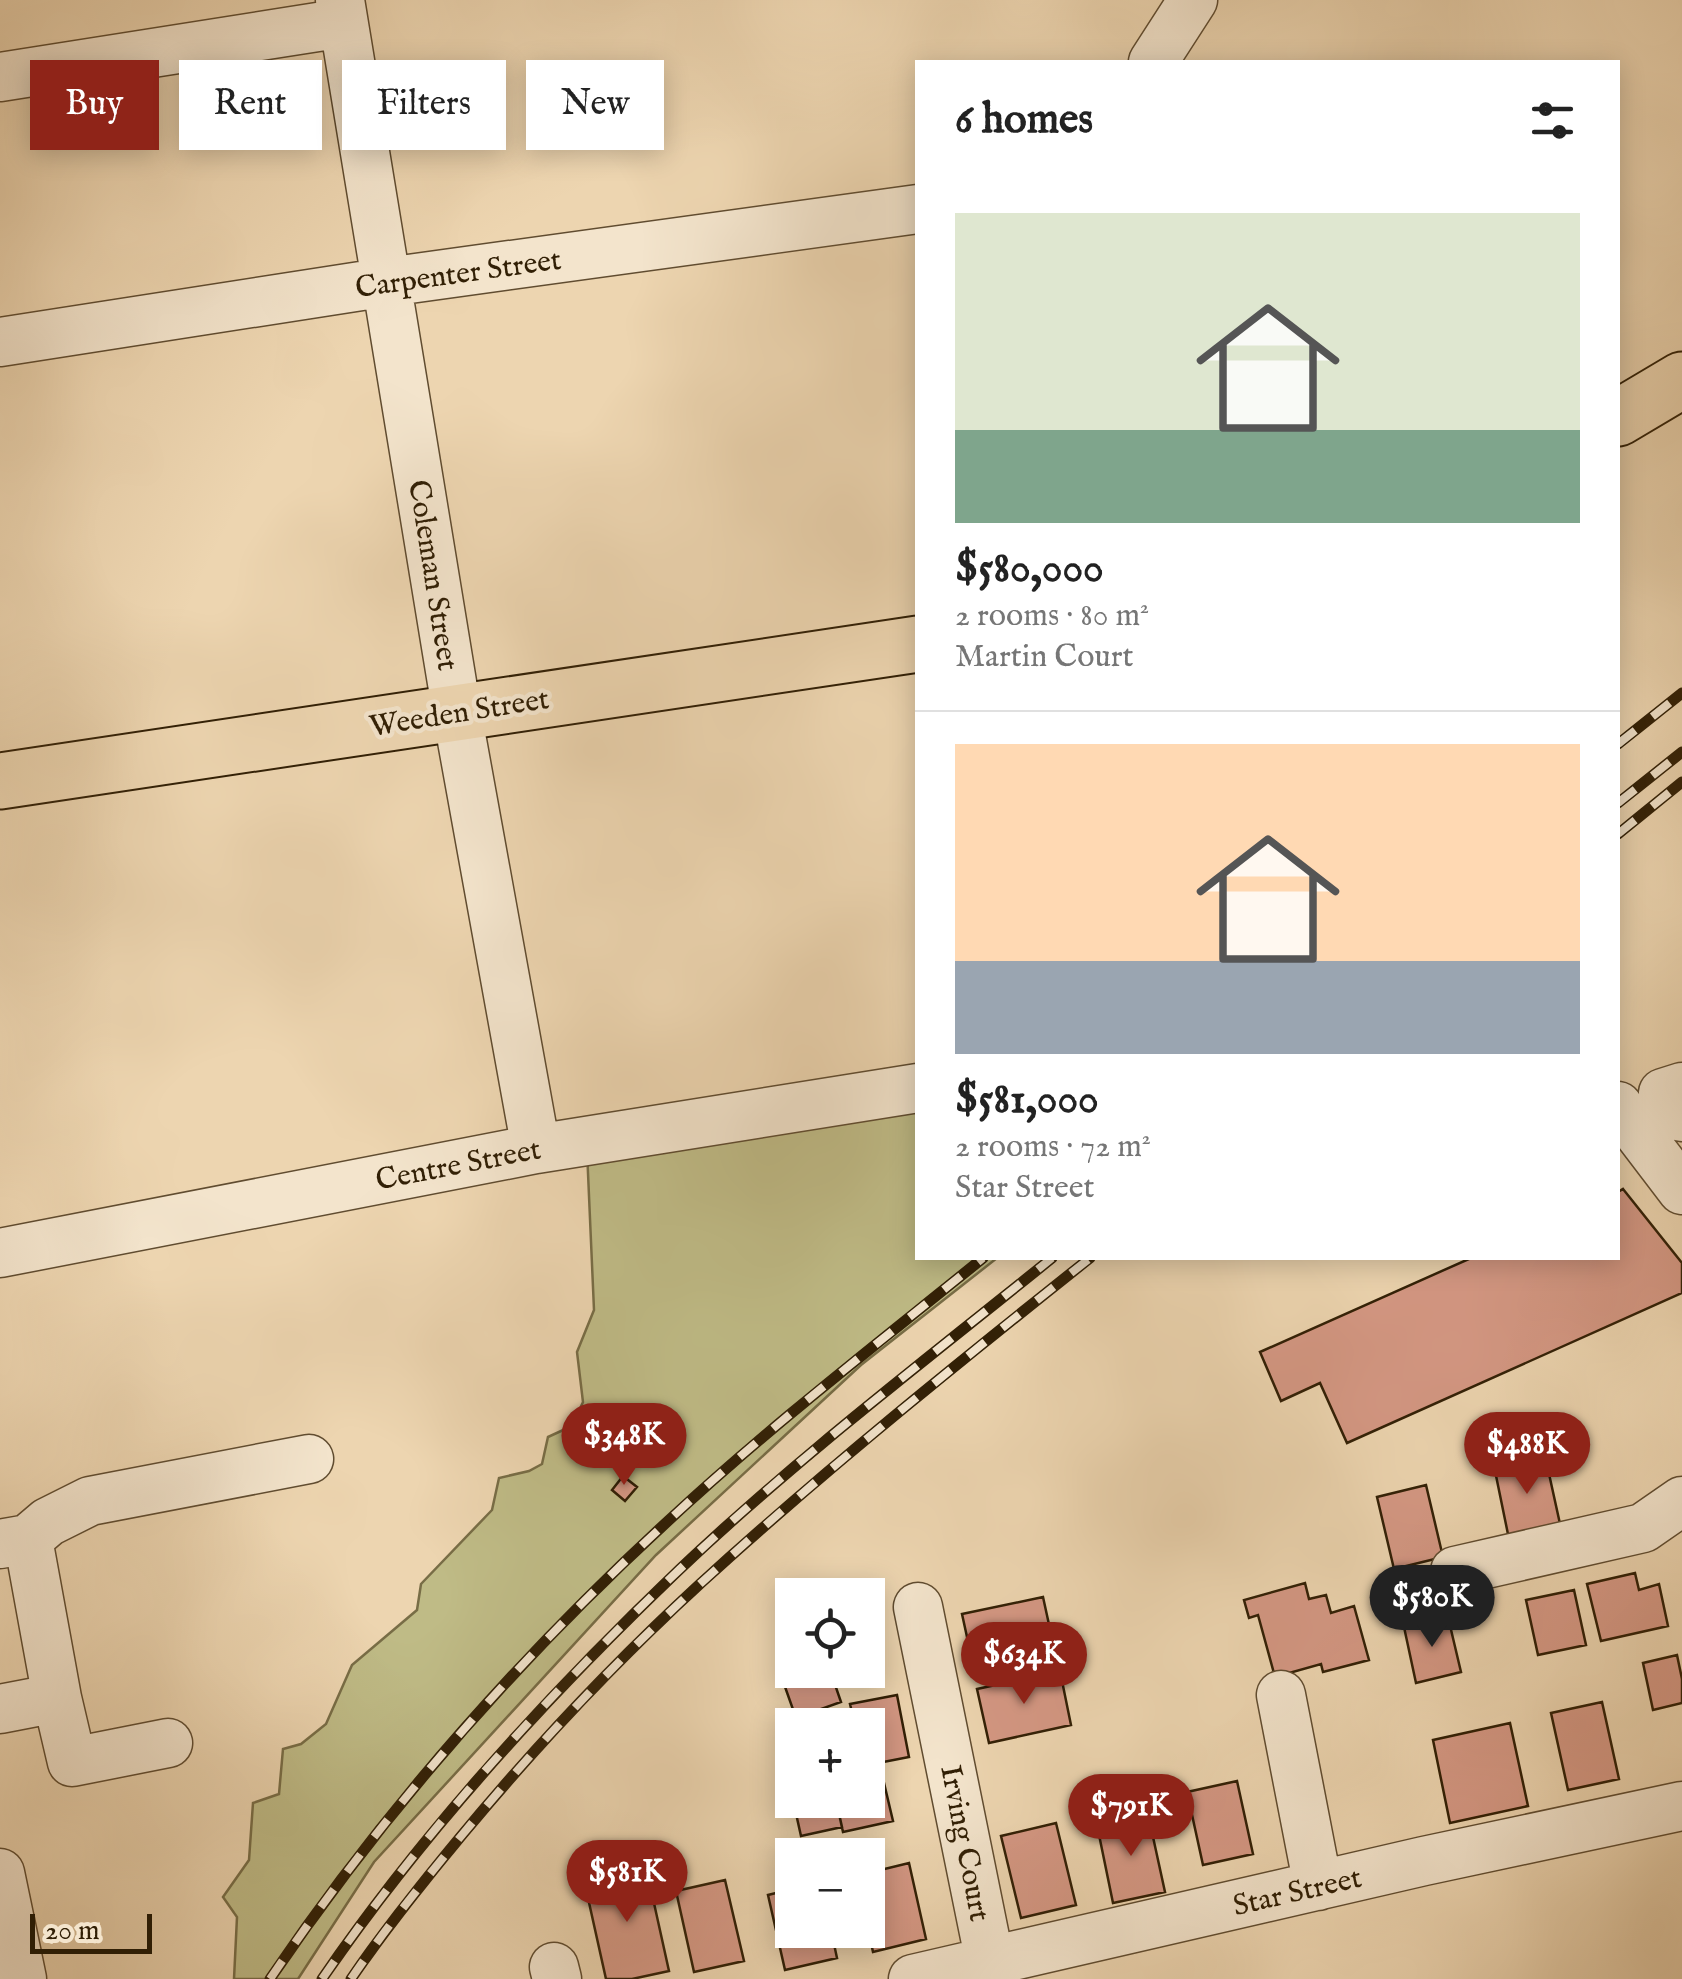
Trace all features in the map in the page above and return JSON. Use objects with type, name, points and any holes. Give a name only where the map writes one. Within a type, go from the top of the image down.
[{"type":"main road","points":[[1620,417],[1682,380]]},
{"type":"main road","name":"Weeden Street","points":[[0,781],[915,644]]},
{"type":"street","points":[[1154,60],[1193,0]]},
{"type":"street","points":[[0,77],[341,12]]},
{"type":"street","name":"Coleman Street","points":[[341,12],[457,712],[536,1149]]},
{"type":"street","name":"Carpenter Street","points":[[0,342],[387,282],[915,210]]},
{"type":"street","name":"Centre Street","points":[[0,1253],[536,1149],[915,1088]]},
{"type":"street","points":[[1620,1109],[1682,1190]]},
{"type":"street","points":[[168,1743],[72,1762],[14,1542],[90,1501],[309,1459]]},
{"type":"street","points":[[1455,1571],[1643,1528],[1682,1501]]},
{"type":"street","name":"Irving Court","points":[[918,1606],[990,1962]]},
{"type":"street","points":[[1281,1695],[1318,1886]]},
{"type":"street","points":[[0,1709],[57,1698]]},
{"type":"street","name":"Star Street","points":[[913,1979],[1682,1806]]},
{"type":"street","points":[[0,1873],[5,1926],[22,1979]]},
{"type":"shaded area","points":[[915,1090],[915,1260],[994,1260],[861,1365],[656,1555],[374,1862],[298,1979],[234,1979],[237,1917],[223,1897],[249,1860],[253,1803],[279,1794],[283,1749],[301,1744],[326,1724],[352,1665],[417,1610],[421,1584],[492,1510],[499,1478],[542,1464],[548,1437],[572,1426],[583,1402],[577,1352],[594,1310],[587,1150]]},
{"type":"building","points":[[1623,1189],[1682,1263],[1682,1293],[1347,1443],[1320,1383],[1281,1401],[1260,1352],[1467,1260],[1620,1260]]},
{"type":"building","points":[[1544,1451],[1562,1533],[1510,1544],[1493,1461]]},
{"type":"building","points":[[623,1476],[637,1487],[625,1501],[612,1490]]},
{"type":"building","points":[[1426,1485],[1443,1557],[1394,1569],[1377,1497]]},
{"type":"building","points":[[1635,1573],[1639,1590],[1659,1584],[1668,1626],[1601,1641],[1587,1584]]},
{"type":"building","points":[[1305,1583],[1309,1599],[1326,1595],[1331,1613],[1354,1606],[1369,1660],[1323,1672],[1321,1664],[1275,1677],[1258,1615],[1249,1618],[1244,1600]]},
{"type":"building","points":[[1574,1590],[1586,1645],[1538,1655],[1526,1600]]},
{"type":"building","points":[[1043,1597],[1055,1652],[974,1669],[962,1614]]},
{"type":"building","points":[[1448,1617],[1461,1672],[1416,1683],[1404,1627]]},
{"type":"building","points":[[1677,1655],[1682,1703],[1653,1710],[1643,1663]]},
{"type":"building","points":[[1060,1671],[1071,1725],[989,1743],[977,1689]]},
{"type":"building","points":[[785,1688],[836,1688],[841,1702],[824,1708],[792,1708]]},
{"type":"building","points":[[897,1695],[909,1757],[885,1762],[885,1708],[851,1708],[850,1704]]},
{"type":"building","points":[[1602,1702],[1619,1779],[1568,1790],[1551,1713]]},
{"type":"building","points":[[1510,1723],[1528,1806],[1450,1823],[1433,1740]]},
{"type":"building","points":[[1237,1781],[1253,1854],[1203,1865],[1187,1792]]},
{"type":"building","points":[[885,1787],[893,1821],[843,1832],[840,1818],[885,1818]]},
{"type":"building","points":[[1148,1814],[1165,1892],[1113,1903],[1097,1825]]},
{"type":"building","points":[[797,1818],[840,1818],[842,1827],[801,1836]]},
{"type":"building","points":[[1056,1823],[1076,1905],[1021,1918],[1001,1836]]},
{"type":"building","points":[[909,1863],[926,1939],[873,1952],[872,1948],[885,1948],[885,1869]]},
{"type":"building","points":[[646,1867],[669,1971],[632,1979],[606,1979],[584,1880]]},
{"type":"building","points":[[725,1880],[744,1961],[694,1972],[676,1891]]},
{"type":"building","points":[[775,1893],[775,1926],[768,1895]]},
{"type":"building","points":[[780,1948],[835,1948],[837,1958],[785,1970]]},
{"type":"railway","points":[[1620,742],[1682,693]]},
{"type":"railway","points":[[1620,801],[1682,752]]},
{"type":"railway","points":[[1620,832],[1682,782]]},
{"type":"railway","points":[[270,1979],[407,1796],[559,1627],[744,1453],[981,1260]]},
{"type":"railway","points":[[322,1979],[446,1816],[536,1714],[631,1616],[770,1488],[1050,1260]]},
{"type":"railway","points":[[351,1979],[490,1802],[638,1643],[844,1458],[1088,1260]]}]
